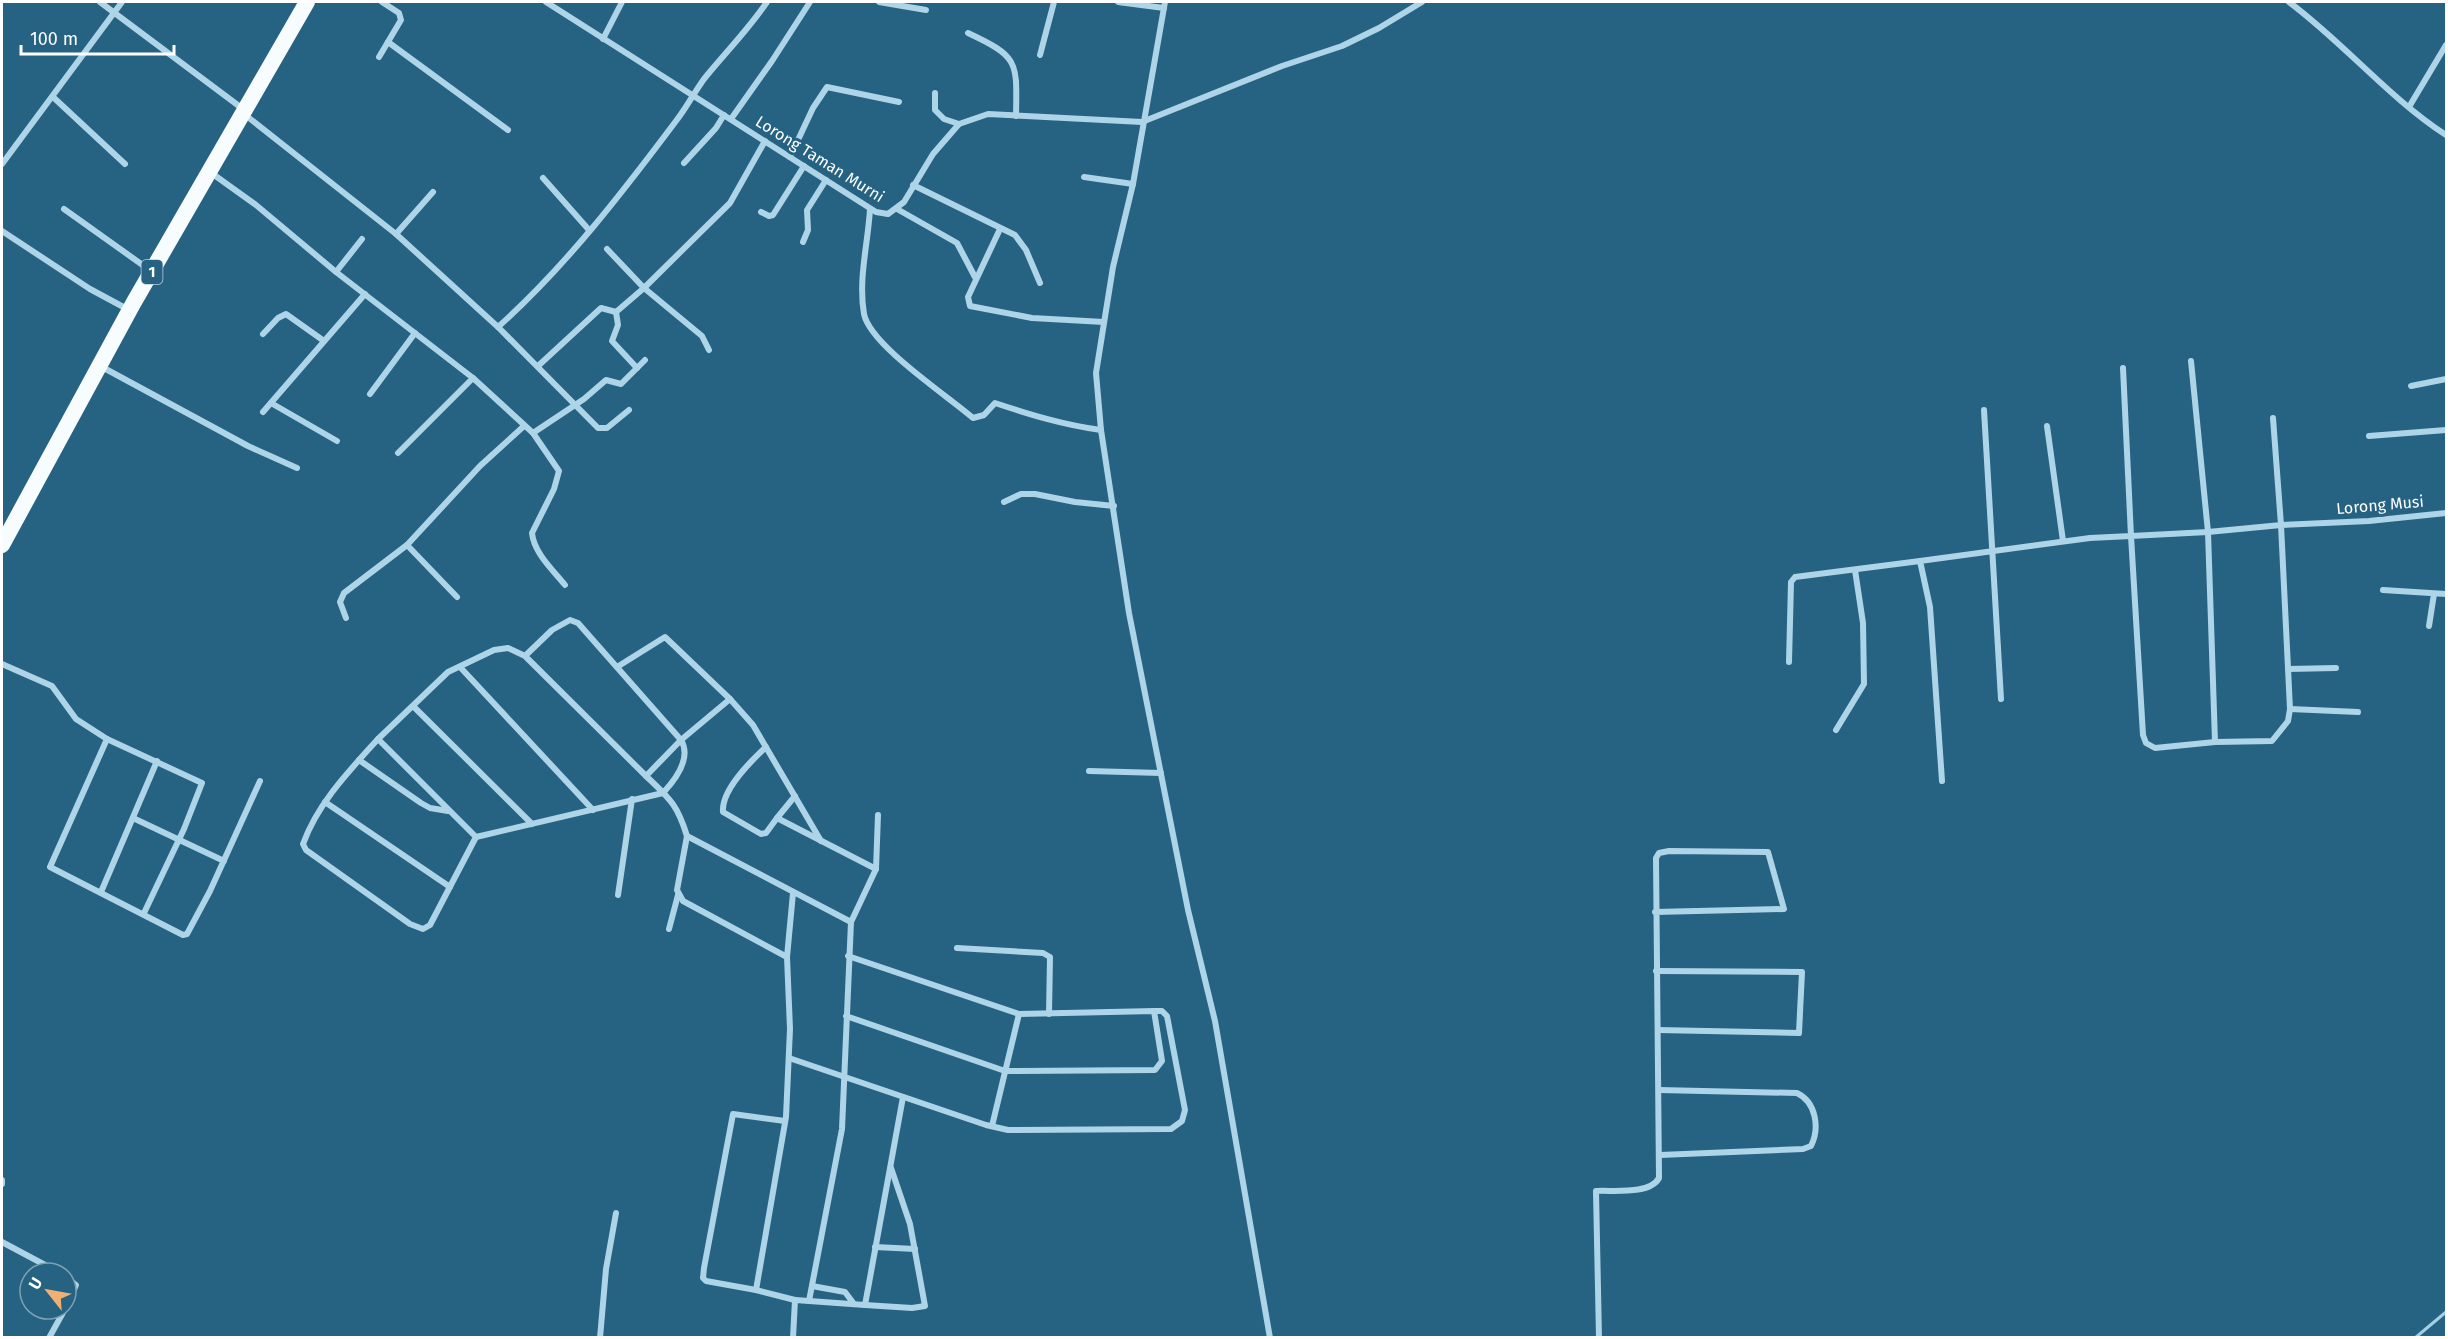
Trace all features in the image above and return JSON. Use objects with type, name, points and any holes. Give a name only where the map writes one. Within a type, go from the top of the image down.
[{"type":"highway","name":"1","points":[[2,545],[129,310],[307,2]]},
{"type":"street","points":[[100,2],[245,112],[396,234],[498,327],[598,428],[604,430],[629,410]]},
{"type":"street","points":[[2,164],[122,2]]},
{"type":"street","points":[[380,57],[401,17],[382,2]]},
{"type":"street","name":"Lorong Taman Murni","points":[[546,2],[870,209],[888,214],[897,209],[933,154],[958,124]]},
{"type":"street","points":[[603,39],[622,2]]},
{"type":"street","points":[[498,327],[526,303],[589,230],[767,2]]},
{"type":"street","points":[[731,119],[772,62],[810,2]]},
{"type":"street","points":[[879,2],[926,10]]},
{"type":"street","points":[[1040,55],[1054,2]]},
{"type":"street","points":[[1118,2],[1164,5],[1133,184],[1104,322],[1096,373],[1101,430],[1129,614],[1188,910],[1215,1021],[1270,1338]]},
{"type":"street","points":[[935,93],[935,110],[944,119],[958,124],[988,114],[1142,122],[1261,74],[1342,46],[1379,28],[1422,2]]},
{"type":"street","points":[[2289,2],[2329,32],[2409,107],[2446,135]]},
{"type":"street","points":[[968,33],[1000,48],[1013,64],[1016,72],[1016,116]]},
{"type":"street","points":[[388,42],[508,130]]},
{"type":"street","points":[[2409,107],[2446,45]]},
{"type":"street","points":[[790,157],[813,108],[827,87],[899,102]]},
{"type":"street","points":[[53,97],[125,164]]},
{"type":"street","points":[[684,163],[716,128],[724,115]]},
{"type":"street","points":[[616,312],[644,288],[730,203],[765,141]]},
{"type":"street","points":[[761,212],[769,216],[773,215],[804,166]]},
{"type":"street","points":[[210,172],[256,205],[336,272],[473,378],[533,432],[559,471],[554,489],[532,533],[532,538],[537,550],[565,585]]},
{"type":"street","points":[[1083,177],[1133,184]]},
{"type":"street","points":[[543,178],[589,230]]},
{"type":"street","points":[[803,242],[808,230],[807,210],[826,180]]},
{"type":"street","points":[[913,185],[1015,235],[1021,242],[1040,283]]},
{"type":"street","points":[[396,234],[433,192]]},
{"type":"street","points":[[64,209],[152,272]]},
{"type":"street","points":[[870,209],[862,280],[864,314],[874,336],[973,418],[984,415],[995,403],[1035,418],[1101,430]]},
{"type":"street","points":[[897,209],[957,243],[976,279]]},
{"type":"street","points":[[1000,229],[967,302],[976,309],[1032,318],[1104,322]]},
{"type":"street","points":[[2,231],[90,289],[129,310]]},
{"type":"street","points":[[336,272],[362,239]]},
{"type":"street","points":[[607,249],[644,288],[693,327],[702,336],[709,350]]},
{"type":"street","points":[[263,412],[365,294]]},
{"type":"street","points":[[538,366],[601,308],[616,312]]},
{"type":"street","points":[[616,312],[618,325],[612,341],[637,368]]},
{"type":"street","points":[[262,334],[278,318],[286,314],[324,341]]},
{"type":"street","points":[[370,394],[415,333]]},
{"type":"street","points":[[533,432],[575,405],[606,380],[621,384],[645,360]]},
{"type":"street","points":[[2191,361],[2208,532],[2215,742]]},
{"type":"street","points":[[99,366],[248,446],[297,468]]},
{"type":"street","points":[[2123,368],[2143,735],[2146,743],[2155,748],[2215,742],[2272,741],[2288,721],[2290,709],[2273,418]]},
{"type":"street","points":[[398,453],[473,378]]},
{"type":"street","points":[[2411,386],[2446,379]]},
{"type":"street","points":[[271,403],[337,441]]},
{"type":"street","points":[[1983,410],[2001,699]]},
{"type":"street","points":[[346,618],[340,602],[344,593],[407,545],[480,466],[524,426]]},
{"type":"street","points":[[2047,426],[2063,541]]},
{"type":"street","points":[[2369,435],[2446,430]]},
{"type":"street","points":[[1004,502],[1021,494],[1035,494],[1075,502],[1114,506]]},
{"type":"street","name":"Lorong Musi","points":[[1789,662],[1793,579],[1992,549],[2006,551],[2063,541],[2280,525],[2355,522],[2446,513]]},
{"type":"street","points":[[407,545],[457,597]]},
{"type":"street","points":[[1920,561],[1930,607],[1942,781]]},
{"type":"street","points":[[1836,730],[1864,684],[1863,624],[1855,570]]},
{"type":"street","points":[[2383,590],[2446,594]]},
{"type":"street","points":[[2430,626],[2434,594]]},
{"type":"street","points":[[525,656],[552,630],[570,620],[578,623],[687,749],[686,757],[672,783],[663,793],[476,837],[430,925],[423,929],[410,924],[306,850],[303,844],[307,833],[325,802],[378,739],[448,672],[508,648],[525,656],[663,793],[682,818],[687,836],[678,896],[669,929]]},
{"type":"street","points":[[617,667],[665,637],[730,699],[753,725],[822,841]]},
{"type":"street","points":[[2,664],[52,686],[76,719],[107,739],[202,783],[179,839],[144,913]]},
{"type":"street","points":[[460,667],[593,810]]},
{"type":"street","points":[[2288,669],[2336,668]]},
{"type":"street","points":[[646,776],[681,740],[730,699]]},
{"type":"street","points":[[413,706],[532,824]]},
{"type":"street","points":[[2290,709],[2358,712]]},
{"type":"street","points":[[107,739],[50,867],[144,913],[183,935],[187,934],[224,861],[260,781]]},
{"type":"street","points":[[378,739],[476,837]]},
{"type":"street","points":[[766,747],[741,772],[722,804],[723,812],[761,834],[766,833],[795,796]]},
{"type":"street","points":[[359,760],[421,803],[430,808],[448,811]]},
{"type":"street","points":[[101,892],[158,761]]},
{"type":"street","points":[[1089,771],[1161,773]]},
{"type":"street","points":[[618,895],[632,799]]},
{"type":"street","points":[[325,802],[450,887]]},
{"type":"street","points":[[809,1301],[842,1129],[851,922],[876,869],[878,815]]},
{"type":"street","points":[[133,818],[224,861]]},
{"type":"street","points":[[777,818],[876,869]]},
{"type":"street","points":[[687,836],[851,922]]},
{"type":"street","points":[[1599,1338],[1596,1191],[1654,1186],[1659,1178],[1655,912],[1656,858],[1659,853],[1669,851],[1768,852],[1784,909],[1655,912]]},
{"type":"street","points":[[756,1290],[785,1121],[789,1058],[787,957],[793,893]]},
{"type":"street","points":[[678,896],[690,905],[787,957]]},
{"type":"street","points":[[957,948],[1043,953],[1050,957],[1049,1014]]},
{"type":"street","points":[[789,1058],[1008,1130],[1171,1129],[1179,1125],[1185,1110],[1175,1048],[1167,1016],[1162,1011],[1019,1014],[848,956]]},
{"type":"street","points":[[1656,971],[1802,972],[1799,1032],[1658,1030]]},
{"type":"street","points":[[846,1016],[1005,1071],[1155,1070],[1160,1067],[1162,1061],[1154,1011]]},
{"type":"street","points":[[992,1126],[1019,1014]]},
{"type":"street","points":[[1659,1090],[1797,1093],[1805,1096],[1810,1104],[1816,1126],[1811,1146],[1803,1149],[1660,1155]]},
{"type":"street","points":[[865,1305],[903,1097]]},
{"type":"street","points":[[785,1121],[733,1114],[704,1268],[703,1278],[706,1281],[795,1300],[912,1308],[925,1306],[915,1249],[891,1166]]},
{"type":"street","points":[[600,1338],[606,1269],[616,1213]]},
{"type":"street","points":[[2,1242],[38,1261]]},
{"type":"street","points":[[875,1247],[915,1249]]},
{"type":"street","points":[[812,1286],[845,1292],[854,1305]]},
{"type":"street","points":[[793,1338],[795,1300]]},
{"type":"street","points":[[49,1338],[58,1321]]},
{"type":"waterway","points":[[2415,1338],[2446,1312]]}]
